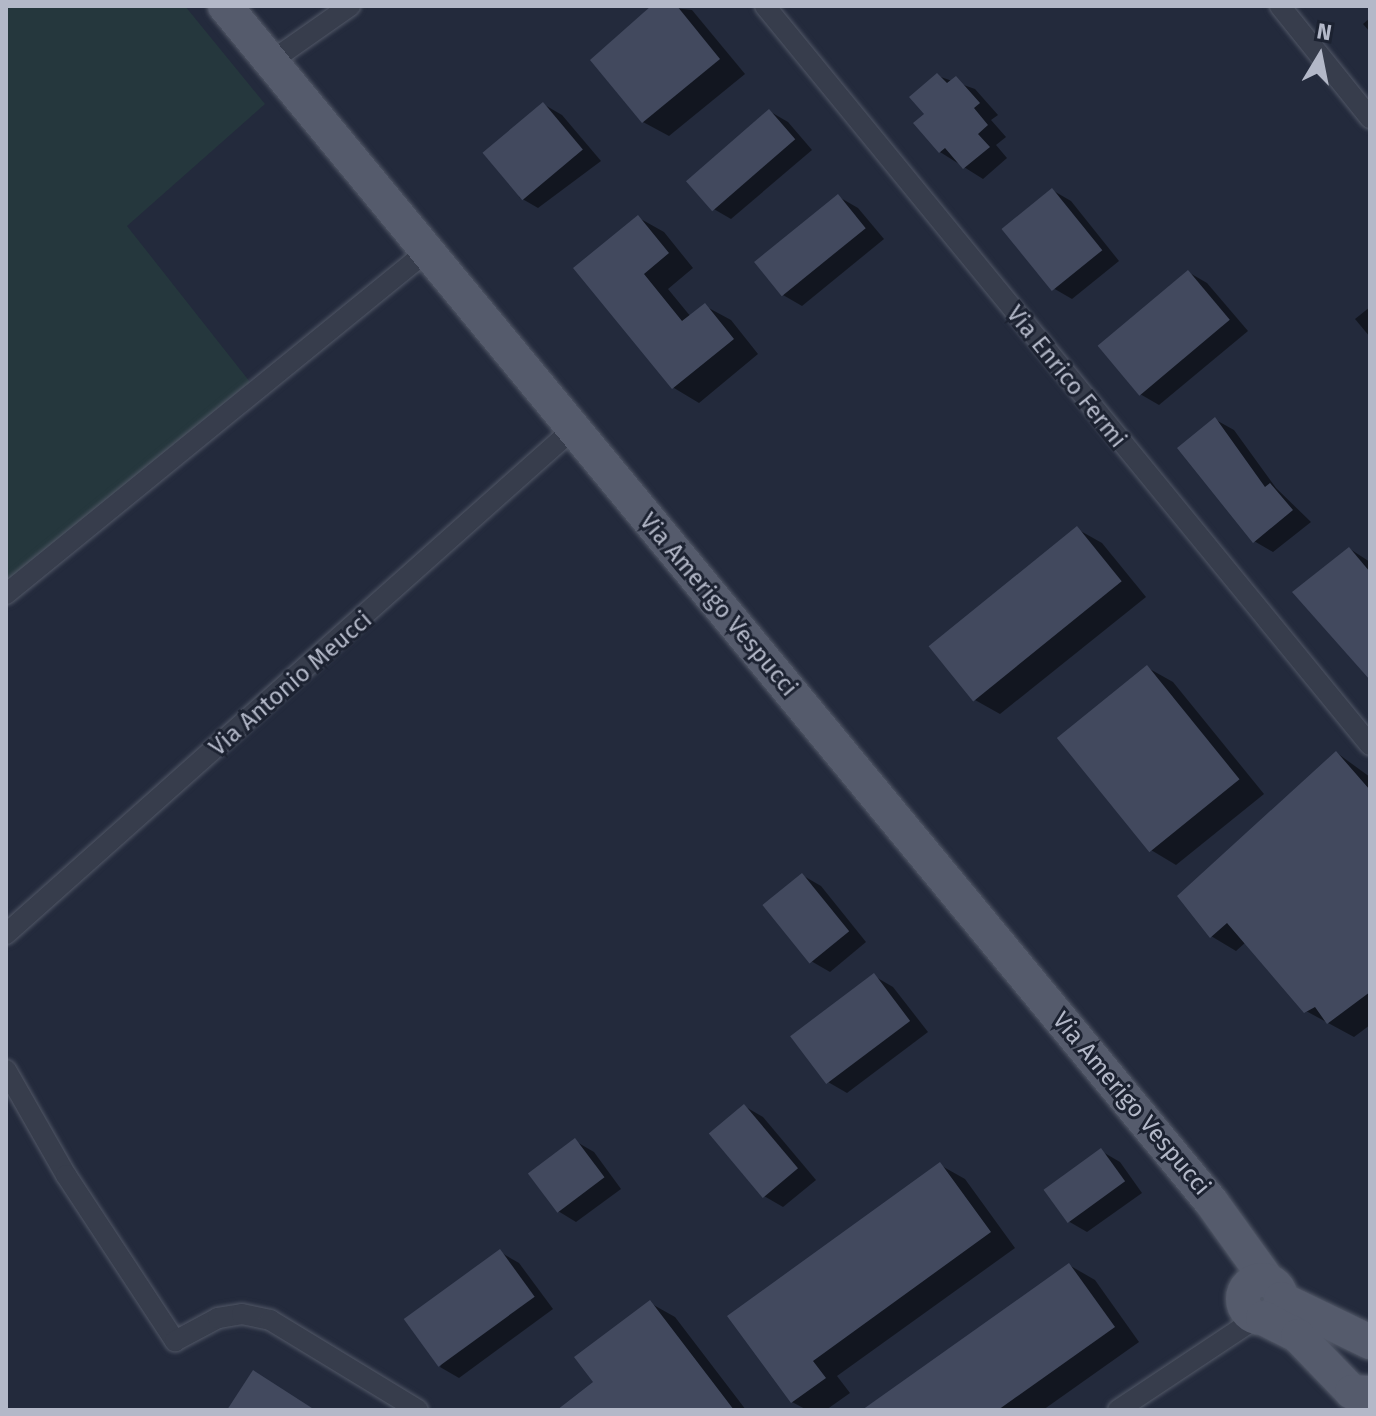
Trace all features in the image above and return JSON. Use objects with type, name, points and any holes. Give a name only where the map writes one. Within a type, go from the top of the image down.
[{"type":"main road","name":"Via Amerigo Vespucci","points":[[225,6],[1212,1203],[1260,1304]]},
{"type":"main road","points":[[1260,1304],[1370,1342]]},
{"type":"main road","points":[[1260,1304],[1363,1398]]},
{"type":"street","points":[[270,62],[350,6]]},
{"type":"street","name":"Via Enrico Fermi","points":[[765,6],[1370,745]]},
{"type":"street","points":[[1280,6],[1370,118]]},
{"type":"street","points":[[6,594],[426,252]]},
{"type":"street","name":"Via Antonio Meucci","points":[[6,934],[573,429]]},
{"type":"street","points":[[6,1070],[66,1175],[175,1341],[199,1328],[242,1314],[270,1320],[418,1410]]},
{"type":"street","points":[[1118,1410],[1260,1304]]},
{"type":"shaded area","points":[[6,6],[185,6],[265,104],[127,226],[250,382],[6,582]]},
{"type":"building","points":[[651,6],[677,6],[720,59],[642,123],[590,60]]},
{"type":"building","points":[[937,73],[947,83],[956,76],[980,103],[974,108],[988,125],[978,134],[990,147],[963,169],[945,148],[939,153],[913,123],[924,114],[909,97]]},
{"type":"building","points":[[543,102],[583,149],[522,200],[482,153]]},
{"type":"building","points":[[769,109],[795,139],[712,211],[686,181]]},
{"type":"building","points":[[1052,188],[1102,250],[1052,291],[1001,229]]},
{"type":"building","points":[[838,194],[866,228],[782,296],[754,262]]},
{"type":"building","points":[[638,215],[669,253],[644,274],[682,321],[705,303],[734,339],[672,389],[573,268]]},
{"type":"building","points":[[1188,270],[1230,320],[1139,396],[1098,346]]},
{"type":"building","points":[[1215,417],[1265,487],[1270,483],[1293,510],[1253,543],[1177,448]]},
{"type":"building","points":[[1077,526],[1122,581],[973,701],[929,646]]},
{"type":"building","points":[[1349,547],[1370,572],[1370,680],[1292,592]]},
{"type":"building","points":[[1147,665],[1240,779],[1149,852],[1057,738]]},
{"type":"building","points":[[1336,751],[1370,790],[1370,992],[1327,1024],[1315,1007],[1304,1013],[1227,923],[1210,938],[1177,896]]},
{"type":"building","points":[[802,873],[849,931],[810,963],[762,905]]},
{"type":"building","points":[[874,973],[910,1021],[826,1084],[790,1036]]},
{"type":"building","points":[[744,1104],[798,1168],[763,1198],[709,1134]]},
{"type":"building","points":[[575,1138],[604,1177],[557,1213],[528,1174]]},
{"type":"building","points":[[1101,1148],[1125,1181],[1068,1223],[1044,1190]]},
{"type":"building","points":[[940,1162],[991,1232],[813,1361],[826,1378],[791,1403],[727,1316]]},
{"type":"building","points":[[500,1249],[535,1297],[438,1367],[404,1319]]},
{"type":"building","points":[[1069,1263],[1115,1327],[998,1410],[862,1410]]},
{"type":"building","points":[[650,1300],[734,1410],[557,1410],[593,1382],[574,1357]]},
{"type":"building","points":[[253,1370],[315,1410],[227,1410]]}]
